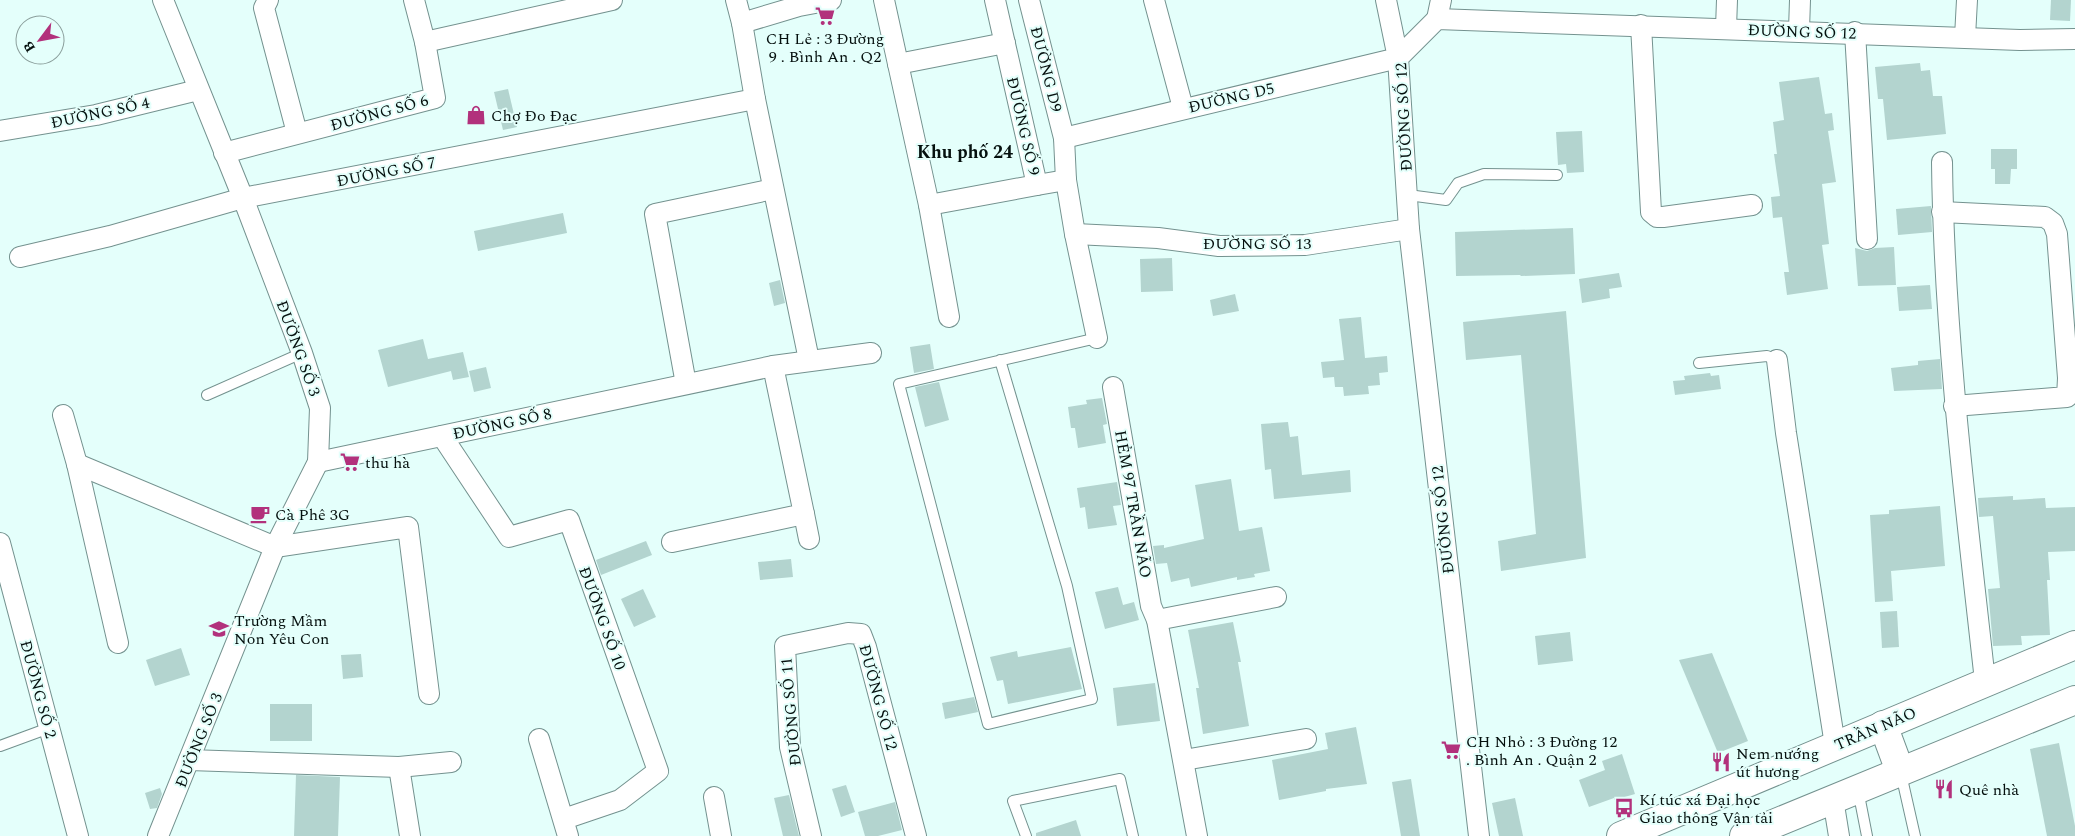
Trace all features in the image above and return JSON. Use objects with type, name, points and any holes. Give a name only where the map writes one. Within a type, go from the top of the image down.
[{"type":"main road","name":"TRẦN NÃO","points":[[1621,836],[2075,645]]},
{"type":"main road","points":[[1744,836],[2075,700]]},
{"type":"main road","points":[[1882,725],[1900,771]]},
{"type":"street","name":"ĐƯỜNG SỐ 3","points":[[158,836],[276,547],[318,462],[320,408],[302,353],[243,198],[163,0]]},
{"type":"street","points":[[268,0],[264,8],[297,133]]},
{"type":"street","name":"ĐƯỜNG SỐ 6","points":[[224,152],[435,98],[425,42],[414,0]]},
{"type":"street","points":[[425,42],[612,0]]},
{"type":"street","points":[[736,0],[809,360]]},
{"type":"street","points":[[742,23],[798,3],[831,0]]},
{"type":"street","points":[[884,0],[928,206],[949,317]]},
{"type":"street","name":"ĐƯỜNG SỐ 9","points":[[995,0],[1038,185],[1066,180],[1096,338]]},
{"type":"street","name":"ĐƯỜNG D9","points":[[1029,0],[1064,138],[1066,180]]},
{"type":"street","points":[[1154,0],[1183,108]]},
{"type":"street","points":[[1386,0],[1398,58]]},
{"type":"street","points":[[1726,28],[1727,0]]},
{"type":"street","points":[[1799,30],[1800,0]]},
{"type":"street","points":[[1965,37],[1967,0]]},
{"type":"street","name":"ĐƯỜNG SỐ 12","points":[[1479,836],[1409,229],[1398,58],[1439,9],[1641,25],[2020,40],[2075,39]]},
{"type":"street","points":[[1641,25],[1651,212],[1663,217],[1752,205]]},
{"type":"street","points":[[1855,32],[1866,239]]},
{"type":"street","points":[[898,64],[1005,43]]},
{"type":"street","name":"ĐƯỜNG D5","points":[[1064,138],[1398,58]]},
{"type":"street","name":"ĐƯỜNG SỐ 4","points":[[0,131],[96,115],[198,90]]},
{"type":"street","name":"ĐƯỜNG SỐ 7","points":[[20,257],[110,236],[243,198],[755,99]]},
{"type":"street","points":[[1942,162],[1942,212],[1954,406],[1985,682]]},
{"type":"street","points":[[928,206],[1038,185]]},
{"type":"street","points":[[686,384],[655,214],[773,189]]},
{"type":"street","points":[[1942,212],[2045,217],[2053,223],[2058,244],[2071,397],[1954,406]]},
{"type":"street","name":"ĐƯỜNG SỐ 13","points":[[1075,234],[1158,238],[1219,246],[1305,245],[1409,229]]},
{"type":"street","name":"ĐƯỜNG SỐ 8","points":[[318,462],[773,366],[871,353]]},
{"type":"street","points":[[1777,360],[1786,433],[1835,745]]},
{"type":"street","points":[[773,366],[809,539]]},
{"type":"street","name":"HẺM 97 TRẦN NÃO","points":[[1114,387],[1151,606],[1157,620],[1197,836]]},
{"type":"street","points":[[63,415],[77,464],[118,643]]},
{"type":"street","name":"ĐƯỜNG SỐ 10","points":[[442,436],[509,537],[568,520],[658,770],[620,800],[566,827]]},
{"type":"street","points":[[77,464],[276,547],[408,527],[429,694]]},
{"type":"street","points":[[672,542],[804,514]]},
{"type":"street","name":"ĐƯỜNG SỐ 2","points":[[0,543],[50,728],[76,836]]},
{"type":"street","points":[[1157,620],[1276,597]]},
{"type":"street","name":"ĐƯỜNG SỐ 12","points":[[785,646],[848,633],[861,634],[872,664],[916,836]]},
{"type":"street","name":"ĐƯỜNG SỐ 11","points":[[785,646],[790,747],[811,836]]},
{"type":"street","points":[[539,738],[566,827]]},
{"type":"street","points":[[1184,760],[1306,739]]},
{"type":"street","points":[[189,760],[399,767],[451,762]]},
{"type":"street","points":[[399,767],[410,836]]},
{"type":"street","points":[[1839,836],[1845,794]]},
{"type":"street","points":[[714,797],[721,836]]},
{"type":"lane","points":[[1408,195],[1446,200],[1458,182],[1484,174],[1557,176]]},
{"type":"lane","points":[[1000,360],[1067,586],[1092,699],[988,724],[899,384],[1000,360],[1096,338]]},
{"type":"lane","points":[[207,395],[302,353]]},
{"type":"lane","points":[[1700,363],[1767,356],[1777,360]]},
{"type":"lane","points":[[0,746],[50,728]]},
{"type":"lane","points":[[1900,771],[1914,836]]},
{"type":"lane","points":[[1026,836],[1013,801],[1120,779],[1134,836]]},
{"type":"lane","points":[[1845,794],[1867,836]]},
{"type":"building","points":[[2051,0],[2071,0],[2070,21],[2050,20]]},
{"type":"building","points":[[1920,63],[1921,71],[1930,70],[1933,96],[1942,96],[1946,134],[1887,140],[1883,99],[1878,99],[1875,67]]},
{"type":"building","points":[[1819,77],[1825,114],[1832,113],[1834,130],[1828,131],[1836,182],[1822,184],[1829,244],[1822,245],[1828,289],[1787,295],[1784,272],[1789,272],[1782,217],[1773,218],[1771,197],[1780,196],[1774,154],[1777,154],[1773,122],[1784,120],[1779,82]]},
{"type":"building","points":[[508,89],[517,127],[503,130],[494,92]]},
{"type":"building","points":[[1582,131],[1584,172],[1567,173],[1566,164],[1558,165],[1556,132]]},
{"type":"building","points":[[1991,149],[2017,149],[2017,169],[2011,169],[2010,184],[1995,184],[1995,169],[1991,169]]},
{"type":"building","points":[[1931,206],[1932,232],[1898,235],[1896,209]]},
{"type":"building","points":[[563,213],[567,233],[478,251],[474,231]]},
{"type":"building","points":[[1573,228],[1575,274],[1456,276],[1455,232]]},
{"type":"building","points":[[1894,247],[1896,285],[1858,286],[1855,248],[1867,251],[1875,248]]},
{"type":"building","points":[[1172,258],[1173,291],[1141,292],[1140,259]]},
{"type":"building","points":[[1619,273],[1622,287],[1609,289],[1610,298],[1582,303],[1579,279]]},
{"type":"building","points":[[780,280],[785,303],[774,306],[769,283]]},
{"type":"building","points":[[1930,285],[1932,309],[1899,311],[1897,287]]},
{"type":"building","points":[[1235,294],[1239,311],[1213,316],[1210,300]]},
{"type":"building","points":[[1566,311],[1586,558],[1501,571],[1498,541],[1536,534],[1521,355],[1466,360],[1463,322]]},
{"type":"building","points":[[1361,317],[1365,358],[1387,356],[1388,372],[1379,373],[1380,385],[1368,386],[1369,394],[1344,396],[1343,387],[1335,387],[1334,377],[1323,378],[1321,362],[1344,360],[1339,319]]},
{"type":"building","points":[[423,339],[428,359],[463,352],[469,377],[453,380],[451,371],[388,387],[378,350]]},
{"type":"building","points":[[930,344],[934,369],[914,373],[910,347]]},
{"type":"building","points":[[1940,359],[1942,389],[1894,391],[1891,368],[1918,365],[1918,361]]},
{"type":"building","points":[[486,367],[491,388],[474,392],[469,371]]},
{"type":"building","points":[[1710,373],[1711,376],[1719,375],[1721,389],[1675,395],[1673,381],[1685,380],[1684,376]]},
{"type":"building","points":[[939,382],[949,420],[925,427],[915,387]]},
{"type":"building","points":[[1102,398],[1107,424],[1103,425],[1106,443],[1078,448],[1075,428],[1071,428],[1068,407],[1087,404],[1086,400]]},
{"type":"building","points":[[1288,422],[1290,437],[1298,436],[1302,475],[1350,470],[1351,492],[1274,499],[1271,469],[1265,470],[1261,424]]},
{"type":"building","points":[[1231,479],[1239,531],[1262,527],[1270,571],[1254,574],[1255,577],[1237,580],[1237,577],[1191,587],[1189,578],[1171,582],[1167,563],[1156,564],[1153,546],[1164,545],[1164,548],[1204,539],[1195,485]]},
{"type":"building","points":[[1117,482],[1121,505],[1113,506],[1117,525],[1088,529],[1085,507],[1080,508],[1077,488]]},
{"type":"building","points":[[2013,496],[2013,500],[2045,498],[2046,508],[2075,507],[2075,551],[2048,552],[2050,580],[2047,580],[2050,635],[2021,636],[2022,645],[1993,646],[1988,589],[2000,588],[1993,516],[1979,517],[1978,498]]},
{"type":"building","points":[[1940,506],[1945,566],[1891,571],[1893,601],[1875,602],[1870,515],[1889,514],[1889,510]]},
{"type":"building","points":[[646,541],[652,555],[601,575],[596,560]]},
{"type":"building","points":[[791,559],[793,577],[760,580],[758,562]]},
{"type":"building","points":[[1118,587],[1123,605],[1134,602],[1139,620],[1105,629],[1095,592]]},
{"type":"building","points":[[643,589],[656,617],[634,627],[621,599]]},
{"type":"building","points":[[1897,611],[1899,647],[1882,648],[1880,612]]},
{"type":"building","points":[[1233,622],[1241,662],[1238,662],[1249,726],[1203,734],[1196,688],[1199,688],[1188,630]]},
{"type":"building","points":[[1570,632],[1573,661],[1538,665],[1535,636]]},
{"type":"building","points":[[1071,647],[1082,689],[1008,704],[1003,680],[997,681],[990,657],[1017,651],[1018,657]]},
{"type":"building","points":[[181,648],[190,675],[155,686],[146,660]]},
{"type":"building","points":[[1712,653],[1748,741],[1718,753],[1679,660]]},
{"type":"building","points":[[361,654],[363,677],[343,679],[341,655]]},
{"type":"building","points":[[1155,683],[1160,721],[1117,726],[1113,688]]},
{"type":"building","points":[[974,697],[978,712],[945,719],[942,703]]},
{"type":"building","points":[[270,704],[312,704],[312,741],[270,741]]},
{"type":"building","points":[[1356,727],[1367,784],[1326,789],[1326,791],[1279,800],[1272,760],[1328,749],[1325,733]]},
{"type":"building","points":[[2059,743],[2075,826],[2075,836],[2047,836],[2030,749]]},
{"type":"building","points":[[1622,754],[1635,794],[1614,800],[1614,798],[1589,807],[1579,780],[1605,770],[1602,761]]},
{"type":"building","points":[[296,775],[340,777],[338,836],[294,836]]},
{"type":"building","points":[[1411,779],[1420,836],[1401,836],[1392,782]]},
{"type":"building","points":[[846,785],[855,812],[841,817],[832,789]]},
{"type":"building","points":[[160,788],[162,794],[157,808],[150,809],[145,793]]},
{"type":"building","points":[[789,795],[799,836],[783,836],[774,798]]},
{"type":"building","points":[[1515,798],[1523,836],[1499,836],[1492,803]]},
{"type":"building","points":[[895,802],[902,830],[878,836],[865,836],[858,812]]},
{"type":"building","points":[[1076,820],[1081,836],[1036,836],[1036,833]]},
{"type":"place","name":"CH Lẻ : 3 Đường 9 . Bình An . Q2","points":[[825,16]]},
{"type":"place","name":"Chợ Đo Đạc","points":[[476,115]]},
{"type":"place","name":"thu hà","points":[[350,462]]},
{"type":"place","name":"Cà Phê 3G","points":[[260,514]]},
{"type":"place","name":"Trường Mầm Non Yêu Con","points":[[219,629]]},
{"type":"place","name":"CH Nhỏ : 3 Đường 12 . Bình An . Quận 2","points":[[1451,750]]},
{"type":"place","name":"Nem nướng út hương","points":[[1721,762]]},
{"type":"place","name":"Quê nhà","points":[[1944,789]]},
{"type":"place","name":"Kí túc xá Đại học Giao thông Vận tải","points":[[1624,808]]},
{"type":"district","name":"Khu phố 24","points":[[965,152]]}]
